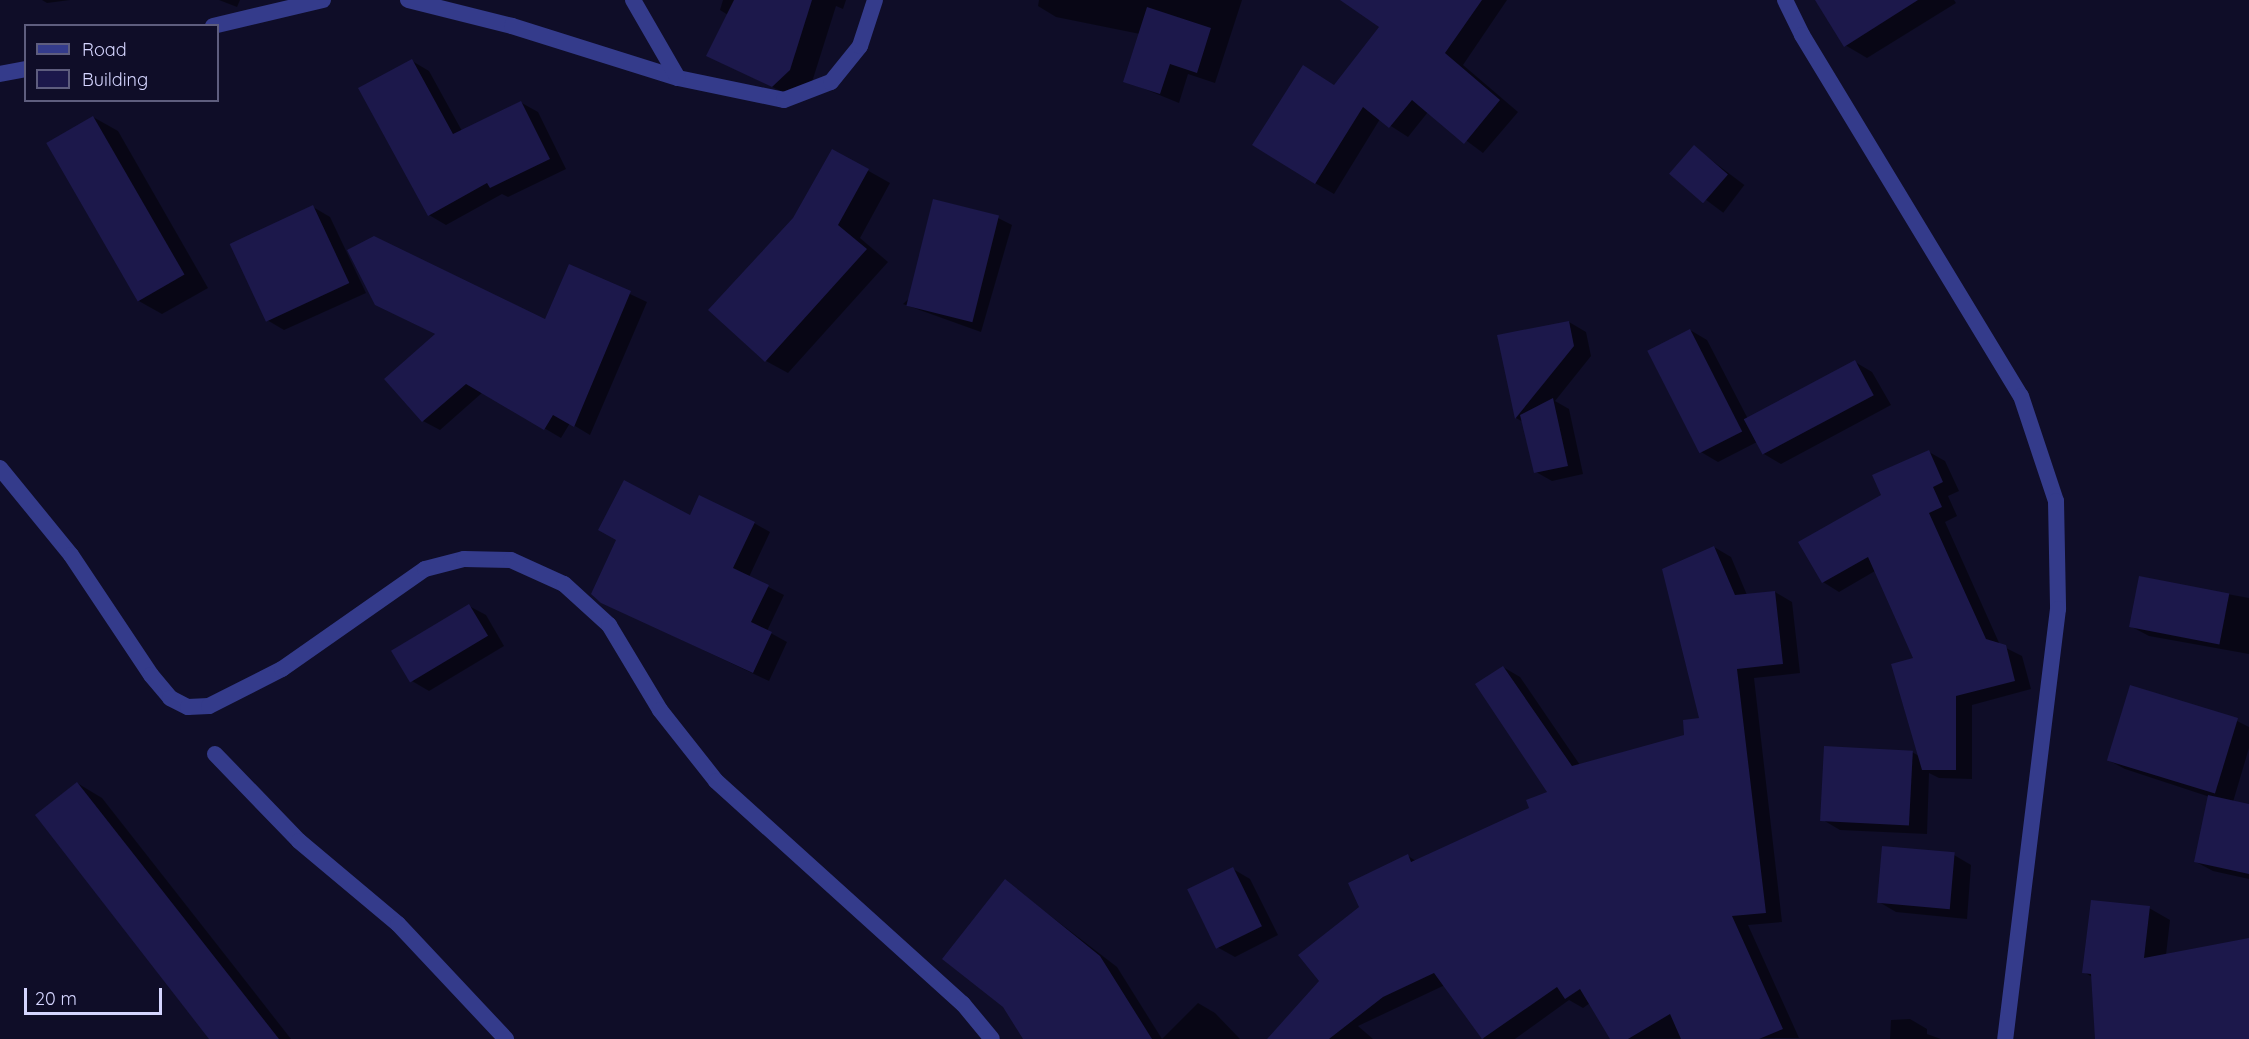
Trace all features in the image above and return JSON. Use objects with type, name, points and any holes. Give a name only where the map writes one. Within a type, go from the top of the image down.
[{"type":"street","points":[[219,25],[323,0]]},
{"type":"street","points":[[408,0],[512,26],[678,78],[784,100],[831,82],[860,46],[875,0]]},
{"type":"street","points":[[633,0],[678,78]]},
{"type":"street","points":[[1785,0],[1802,35],[2021,396],[2056,501],[2058,609],[2005,1039]]},
{"type":"street","points":[[0,74],[24,69]]},
{"type":"street","points":[[0,468],[71,555],[151,675],[170,698],[188,708],[209,706],[282,669],[425,569],[464,559],[512,560],[564,584],[609,625],[660,710],[716,781],[963,1004],[992,1039]]},
{"type":"street","points":[[216,754],[299,841],[398,924],[506,1039]]},
{"type":"building","points":[[734,0],[812,0],[790,70],[772,87],[706,56]]},
{"type":"building","points":[[1340,0],[1482,0],[1445,53],[1500,100],[1464,144],[1412,100],[1389,128],[1363,107],[1315,184],[1252,145],[1303,65],[1334,85],[1379,27]]},
{"type":"building","points":[[1815,0],[1918,0],[1844,47]]},
{"type":"building","points":[[1147,7],[1211,28],[1197,73],[1170,64],[1160,94],[1123,82]]},
{"type":"building","points":[[412,59],[453,134],[521,101],[550,159],[490,188],[487,183],[428,216],[358,88]]},
{"type":"building","points":[[93,116],[185,274],[138,301],[46,143]]},
{"type":"building","points":[[1694,145],[1728,175],[1703,203],[1669,174]]},
{"type":"building","points":[[832,149],[869,169],[838,225],[867,249],[765,362],[708,310],[793,218]]},
{"type":"building","points":[[933,199],[999,215],[972,322],[906,306]]},
{"type":"building","points":[[313,205],[349,283],[266,322],[230,244]]},
{"type":"building","points":[[374,236],[545,319],[569,264],[631,291],[574,427],[553,415],[544,430],[466,384],[422,422],[384,379],[435,334],[375,305],[347,250]]},
{"type":"building","points":[[1569,321],[1574,346],[1515,419],[1497,335]]},
{"type":"building","points":[[1690,329],[1742,431],[1699,453],[1647,351]]},
{"type":"building","points":[[1855,360],[1874,395],[1763,454],[1744,419]]},
{"type":"building","points":[[1553,398],[1568,466],[1534,473],[1520,415]]},
{"type":"building","points":[[1929,450],[1943,482],[1933,487],[1942,507],[1929,513],[1986,639],[2006,645],[2015,681],[1956,696],[1956,770],[1922,770],[1891,664],[1913,658],[1868,557],[1822,583],[1798,542],[1881,495],[1872,475]]},
{"type":"building","points":[[624,480],[690,515],[699,495],[755,522],[733,568],[769,585],[751,622],[772,632],[753,673],[601,603],[591,594],[616,540],[598,530]]},
{"type":"building","points":[[1714,546],[1735,595],[1775,591],[1783,664],[1737,669],[1766,913],[1732,916],[1783,1029],[1759,1039],[1681,1039],[1670,1014],[1628,1039],[1610,1039],[1580,989],[1565,999],[1557,987],[1482,1039],[1434,973],[1383,997],[1329,1039],[1267,1039],[1319,981],[1298,955],[1359,907],[1348,883],[1408,854],[1411,862],[1529,808],[1526,800],[1547,792],[1475,684],[1503,666],[1572,766],[1684,735],[1683,720],[1699,718],[1662,569]]},
{"type":"building","points":[[2139,576],[2229,594],[2219,645],[2129,627]]},
{"type":"building","points":[[469,604],[488,636],[410,683],[391,651]]},
{"type":"building","points":[[2130,685],[2238,718],[2215,794],[2107,761]]},
{"type":"building","points":[[1824,746],[1913,751],[1909,826],[1820,821]]},
{"type":"building","points":[[77,782],[279,1039],[209,1039],[35,815]]},
{"type":"building","points":[[2208,795],[2249,804],[2249,874],[2194,862]]},
{"type":"building","points":[[1882,846],[1955,852],[1950,909],[1877,903]]},
{"type":"building","points":[[1233,867],[1262,926],[1216,949],[1187,889]]},
{"type":"building","points":[[1005,879],[1100,956],[1152,1039],[1023,1039],[1003,1007],[942,959]]},
{"type":"building","points":[[2091,900],[2150,906],[2144,958],[2249,938],[2249,1039],[2095,1039],[2091,974],[2082,973]]}]
